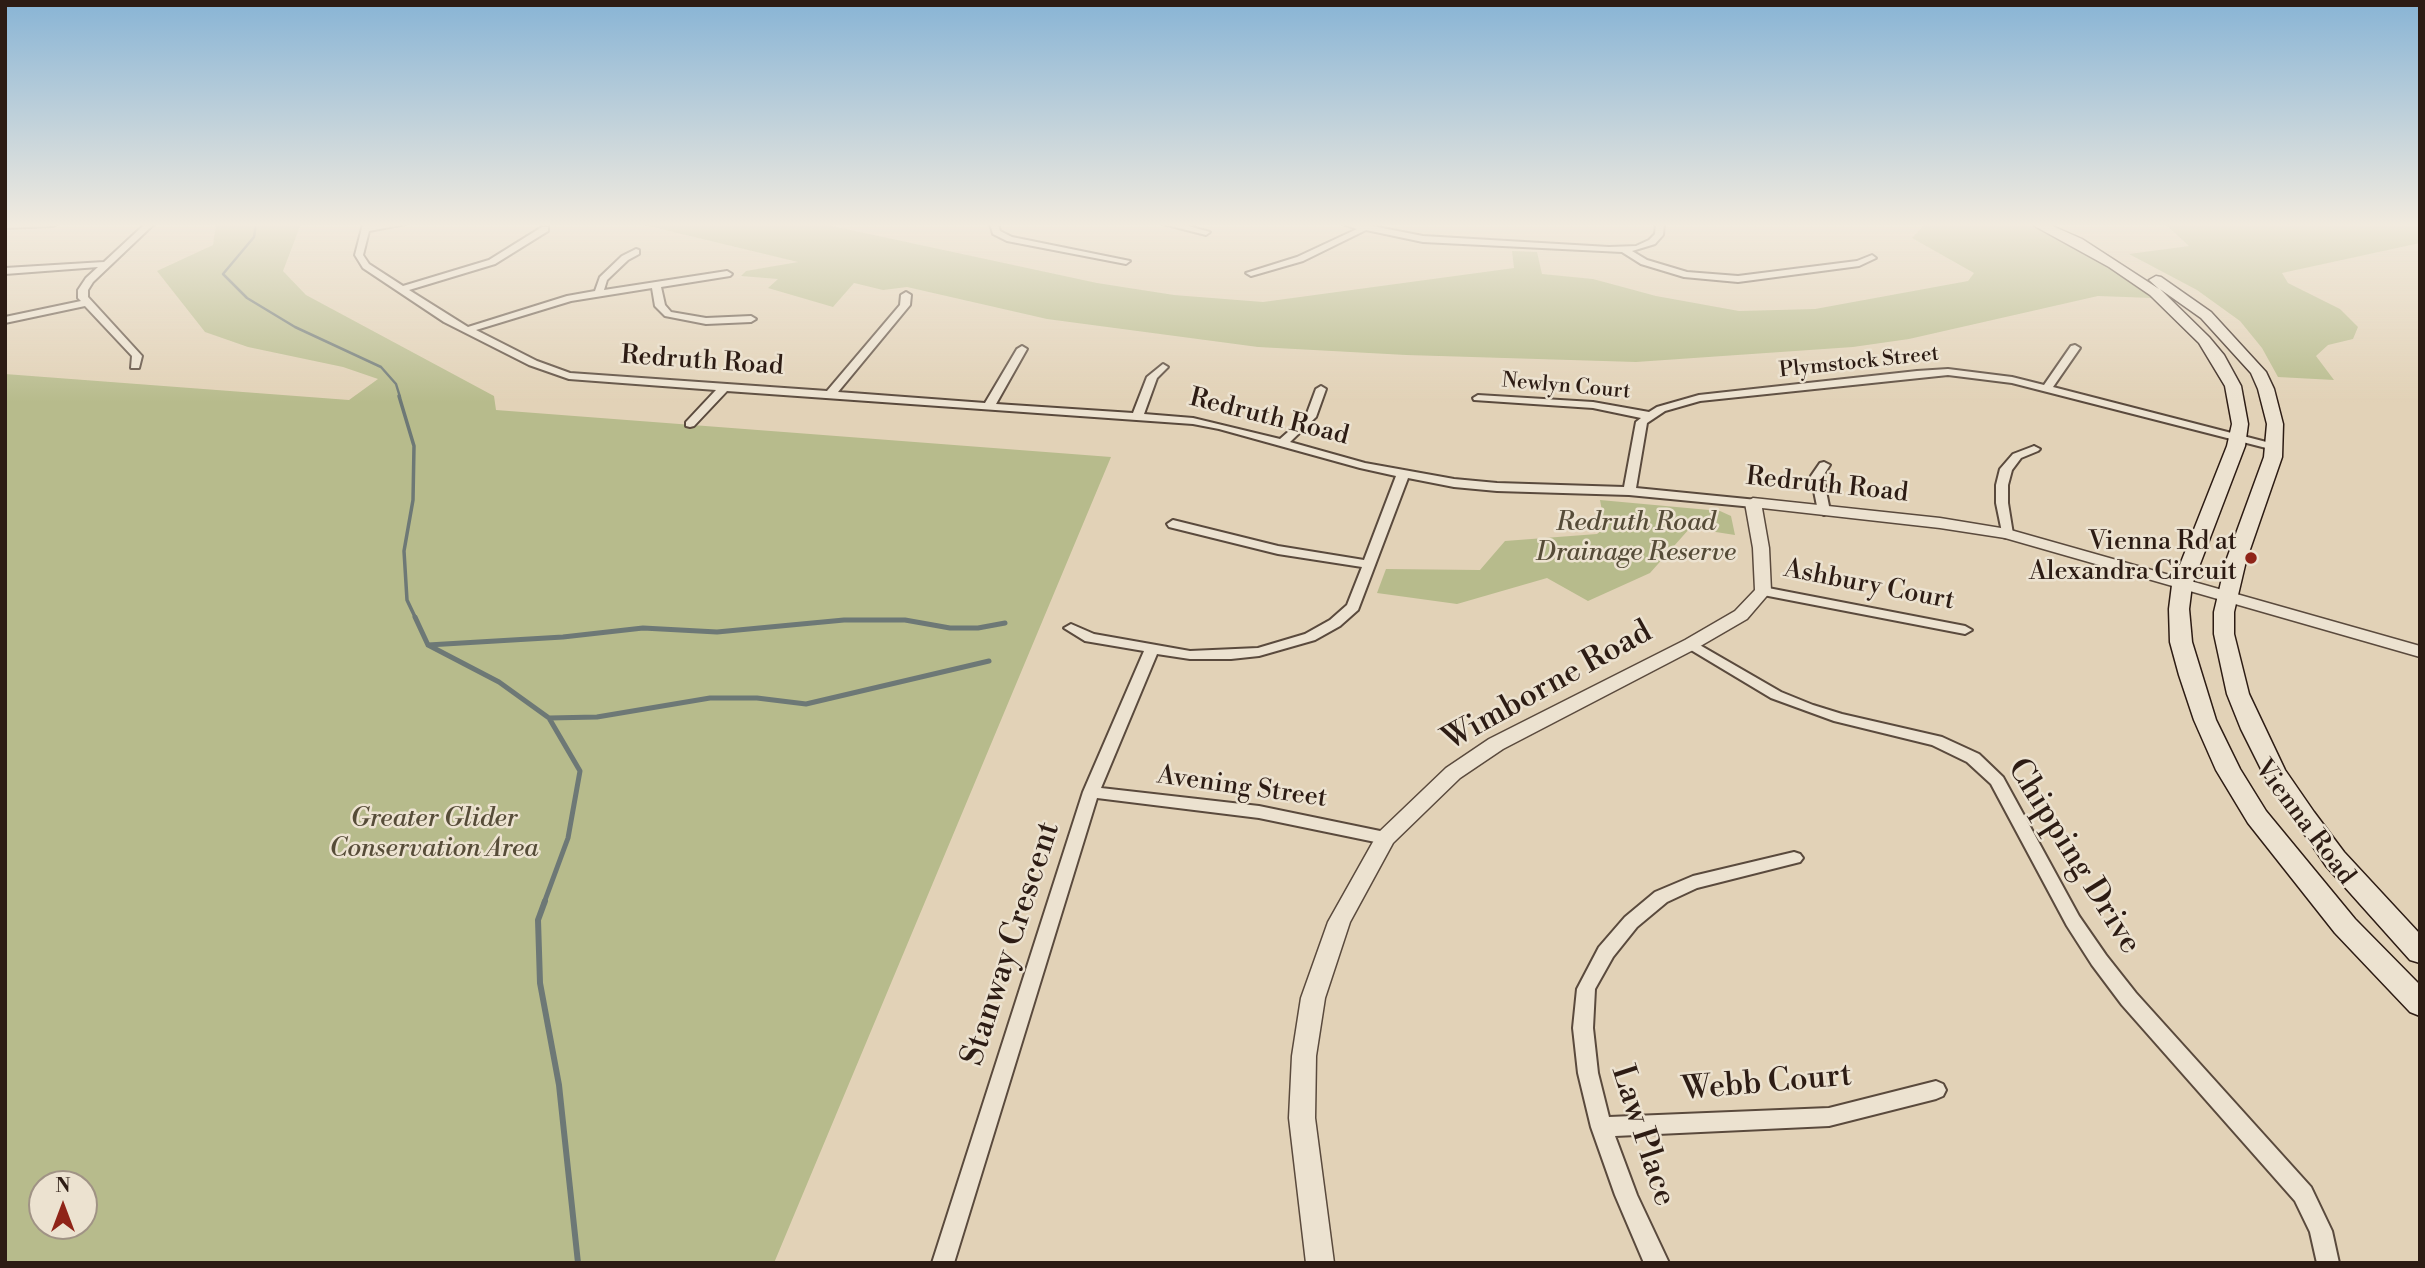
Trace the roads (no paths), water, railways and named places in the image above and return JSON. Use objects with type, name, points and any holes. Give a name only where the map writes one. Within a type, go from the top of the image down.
[{"type":"main road","name":"Vienna Road","points":[[2143,283],[2204,340],[2216,355],[2233,386],[2238,405],[2238,438],[2182,585],[2179,609],[2184,653],[2205,720],[2228,770],[2257,817],[2345,926],[2420,1004]]},
{"type":"main road","name":"Vienna Road","points":[[2160,283],[2193,304],[2220,327],[2258,372],[2266,388],[2276,425],[2274,447],[2226,597],[2224,634],[2238,694],[2269,762],[2305,818],[2336,859],[2420,952]]},
{"type":"street","points":[[87,283],[83,290],[83,298],[137,356],[135,366]]},
{"type":"street","name":"Redruth Road","points":[[391,283],[467,330],[540,366],[569,376],[1138,416],[1220,426],[1320,456],[1404,474],[1497,487],[1629,491],[1940,523],[2007,534],[2420,652]]},
{"type":"street","points":[[401,290],[423,283]]},
{"type":"street","points":[[599,293],[602,283]]},
{"type":"street","points":[[467,330],[570,298],[668,283]]},
{"type":"street","points":[[656,285],[660,306],[668,314],[706,321],[751,319]]},
{"type":"street","points":[[830,395],[905,305],[906,295]]},
{"type":"street","points":[[5,320],[87,303]]},
{"type":"street","points":[[2047,387],[2075,348]]},
{"type":"street","points":[[989,406],[1022,349]]},
{"type":"street","points":[[1138,416],[1152,377],[1163,367]]},
{"type":"street","name":"Plymstock Street","points":[[1650,416],[1661,409],[1699,398],[1917,374],[1981,374],[2047,387],[2274,447]]},
{"type":"street","points":[[690,424],[723,388]]},
{"type":"street","points":[[1281,444],[1311,417],[1321,389]]},
{"type":"street","name":"Newlyn Court","points":[[1478,398],[1592,405],[1650,416]]},
{"type":"street","points":[[1629,491],[1642,422],[1650,416]]},
{"type":"street","points":[[2007,534],[2002,503],[2002,485],[2006,470],[2017,456],[2034,449]]},
{"type":"street","points":[[1824,465],[1817,476],[1824,511]]},
{"type":"street","points":[[1071,628],[1090,638],[1190,654],[1231,655],[1259,652],[1310,637],[1335,623],[1353,607],[1404,474]]},
{"type":"street","points":[[1753,503],[1763,591]]},
{"type":"street","points":[[1173,524],[1278,550],[1368,564]]},
{"type":"street","name":"Ashbury Court","points":[[1763,591],[1965,630]]},
{"type":"street","name":"Wimborne Road","points":[[1320,1263],[1302,1118],[1306,1045],[1313,998],[1339,922],[1385,838],[1453,773],[1496,744],[1691,644],[1741,615],[1763,591]]},
{"type":"street","name":"Chipping Drive","points":[[1691,644],[1776,695],[1808,708],[1937,741],[1973,758],[1997,781],[2073,921],[2099,960],[2129,999],[2303,1194],[2321,1231],[2328,1263]]},
{"type":"street","name":"Stanway Crescent","points":[[943,1263],[1091,792],[1152,649]]},
{"type":"street","name":"Avening Street","points":[[1091,792],[1259,812],[1385,838]]},
{"type":"street","name":"Law Place","points":[[1658,1263],[1651,1255],[1601,1127],[1588,1073],[1583,1028],[1586,989],[1606,953],[1631,922],[1661,897],[1693,883],[1794,858]]},
{"type":"street","name":"Webb Court","points":[[1601,1127],[1829,1117],[1936,1090]]},
{"type":"waterway","points":[[232,283],[247,298],[295,327],[381,367],[396,384],[400,397]]},
{"type":"waterway","points":[[399,396],[414,446],[413,500],[404,551],[407,600],[416,619]]},
{"type":"waterway","points":[[415,617],[428,645]]},
{"type":"waterway","points":[[428,645],[563,637],[643,628],[717,632],[844,620],[905,620],[950,628],[978,628],[1005,623]]},
{"type":"waterway","points":[[428,645],[499,682],[549,718]]},
{"type":"waterway","points":[[549,718],[597,717],[710,698],[757,698],[806,704],[989,661]]},
{"type":"waterway","points":[[544,903],[568,838],[580,771],[549,718]]},
{"type":"waterway","points":[[545,901],[538,920],[540,983],[559,1085],[578,1263]]},
{"type":"place","name":"Vienna Rd at Alexandra Circuit","points":[[2251,558]]},
{"type":"park label","name":"Redruth Road Drainage Reserve","points":[[1636,539]]},
{"type":"park label","name":"Greater Glider Conservation Area","points":[[434,835]]}]
